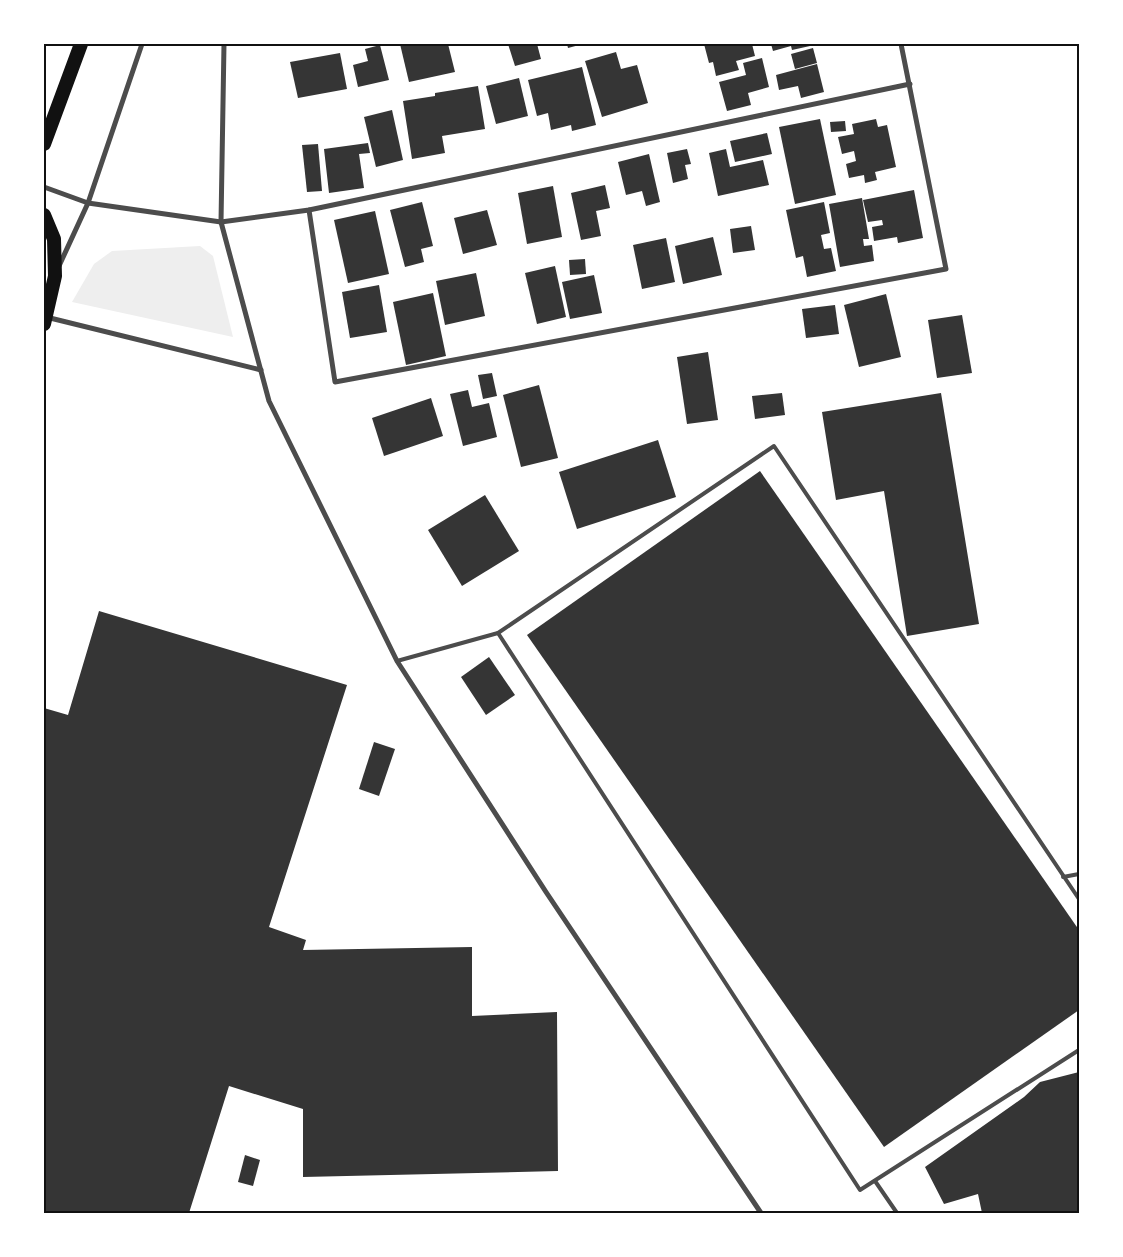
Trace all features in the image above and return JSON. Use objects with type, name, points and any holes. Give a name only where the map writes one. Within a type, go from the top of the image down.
[{"type":"highway","points":[[44,144],[80,44]]},
{"type":"highway","points":[[44,215],[54,239],[55,276],[45,321]]},
{"type":"street","points":[[55,276],[88,203],[142,44]]},
{"type":"street","points":[[224,44],[221,222],[270,401],[397,661],[546,892],[761,1213]]},
{"type":"street","points":[[309,210],[335,382],[946,269],[901,44]]},
{"type":"street","points":[[44,187],[88,203],[221,222],[309,210],[910,84]]},
{"type":"street","points":[[45,321],[261,370]]},
{"type":"lane","points":[[397,661],[498,633],[774,446],[1079,899]]},
{"type":"lane","points":[[498,633],[860,1190],[1079,1050]]},
{"type":"lane","points":[[1063,876],[1079,874]]},
{"type":"lane","points":[[875,1180],[897,1213]]},
{"type":"shaded area","points":[[200,246],[213,256],[233,337],[72,302],[94,264],[112,251]]},
{"type":"building","points":[[400,44],[448,44],[455,72],[409,82]]},
{"type":"building","points":[[508,44],[537,44],[541,59],[515,66]]},
{"type":"building","points":[[567,44],[583,44],[568,48]]},
{"type":"building","points":[[704,44],[752,44],[755,56],[736,61],[739,70],[716,76],[713,62],[709,63]]},
{"type":"building","points":[[771,44],[809,44],[810,46],[792,50],[791,46],[773,51]]},
{"type":"building","points":[[380,45],[389,80],[358,87],[353,65],[368,61],[365,49]]},
{"type":"building","points":[[813,48],[817,63],[795,69],[791,54]]},
{"type":"building","points":[[616,52],[621,69],[637,65],[648,103],[602,117],[585,61]]},
{"type":"building","points":[[340,53],[347,89],[298,98],[290,62]]},
{"type":"building","points":[[762,58],[769,87],[748,93],[751,105],[727,111],[719,82],[746,75],[743,63]]},
{"type":"building","points":[[817,64],[824,92],[801,98],[798,86],[779,90],[776,75]]},
{"type":"building","points":[[582,67],[596,125],[572,131],[571,125],[551,130],[548,113],[537,116],[528,80]]},
{"type":"building","points":[[519,78],[528,116],[496,124],[486,86]]},
{"type":"building","points":[[478,86],[485,129],[442,136],[445,153],[412,159],[403,101],[435,96],[435,93]]},
{"type":"building","points":[[392,110],[403,160],[376,167],[364,117]]},
{"type":"building","points":[[820,119],[836,195],[795,204],[779,127]]},
{"type":"building","points":[[876,119],[878,127],[887,125],[896,167],[875,172],[877,180],[865,183],[864,175],[849,178],[846,164],[856,161],[854,151],[842,154],[838,137],[854,134],[852,124]]},
{"type":"building","points":[[845,121],[846,131],[831,132],[830,122]]},
{"type":"building","points":[[767,133],[772,154],[735,162],[730,141]]},
{"type":"building","points":[[368,143],[370,153],[359,154],[364,188],[329,193],[324,149]]},
{"type":"building","points":[[318,144],[322,191],[307,192],[302,145]]},
{"type":"building","points":[[687,149],[691,164],[685,165],[688,179],[673,183],[667,153]]},
{"type":"building","points":[[726,149],[730,167],[763,160],[769,185],[718,196],[709,153]]},
{"type":"building","points":[[649,154],[660,202],[646,206],[642,191],[626,195],[618,162]]},
{"type":"building","points":[[605,185],[610,208],[596,211],[601,236],[581,240],[571,193]]},
{"type":"building","points":[[553,186],[562,237],[527,244],[518,193]]},
{"type":"building","points":[[914,190],[923,238],[898,243],[897,237],[874,241],[872,227],[883,225],[882,220],[868,222],[863,200]]},
{"type":"building","points":[[862,198],[869,239],[863,239],[864,246],[872,245],[874,261],[840,267],[829,204]]},
{"type":"building","points":[[422,202],[433,246],[421,249],[424,262],[405,267],[390,210]]},
{"type":"building","points":[[824,202],[830,233],[821,235],[824,249],[831,248],[836,271],[807,277],[803,256],[796,258],[786,210]]},
{"type":"building","points":[[487,210],[497,245],[463,254],[454,218]]},
{"type":"building","points":[[375,211],[389,274],[348,283],[334,220]]},
{"type":"building","points":[[751,226],[755,250],[733,253],[730,229]]},
{"type":"building","points":[[713,237],[722,275],[683,284],[675,246]]},
{"type":"building","points":[[666,238],[675,282],[642,289],[633,245]]},
{"type":"building","points":[[585,259],[586,274],[570,275],[569,260]]},
{"type":"building","points":[[555,266],[566,317],[537,324],[525,273]]},
{"type":"building","points":[[476,273],[485,316],[445,325],[436,281]]},
{"type":"building","points":[[594,275],[602,313],[570,319],[562,282]]},
{"type":"building","points":[[379,285],[387,332],[350,338],[342,292]]},
{"type":"building","points":[[433,293],[446,356],[406,365],[393,302]]},
{"type":"building","points":[[886,294],[901,357],[859,367],[844,305]]},
{"type":"building","points":[[835,305],[839,334],[806,338],[802,309]]},
{"type":"building","points":[[962,315],[972,373],[937,378],[928,320]]},
{"type":"building","points":[[708,352],[718,420],[687,424],[677,357]]},
{"type":"building","points":[[492,373],[497,396],[483,399],[478,375]]},
{"type":"building","points":[[539,385],[558,458],[521,467],[503,395]]},
{"type":"building","points":[[468,390],[472,407],[489,403],[497,437],[463,446],[450,394]]},
{"type":"building","points":[[782,393],[785,415],[755,419],[752,396]]},
{"type":"building","points":[[941,393],[979,624],[907,636],[884,491],[836,500],[822,412]]},
{"type":"building","points":[[431,398],[443,436],[384,456],[372,418]]},
{"type":"building","points":[[658,440],[676,497],[577,529],[559,472]]},
{"type":"building","points":[[760,471],[1079,930],[1079,1010],[884,1147],[527,635]]},
{"type":"building","points":[[485,495],[519,551],[462,586],[428,530]]},
{"type":"building","points":[[99,611],[347,685],[269,927],[306,940],[303,950],[472,947],[472,1016],[557,1012],[558,1171],[303,1177],[303,1109],[229,1086],[189,1213],[44,1213],[44,708],[68,715]]},
{"type":"building","points":[[489,657],[515,695],[486,715],[461,677]]},
{"type":"building","points":[[374,742],[395,749],[379,796],[359,789]]},
{"type":"building","points":[[1079,1072],[1079,1213],[982,1213],[978,1194],[944,1204],[925,1167],[1024,1097],[1040,1082]]},
{"type":"building","points":[[245,1155],[260,1160],[253,1186],[238,1182]]}]
